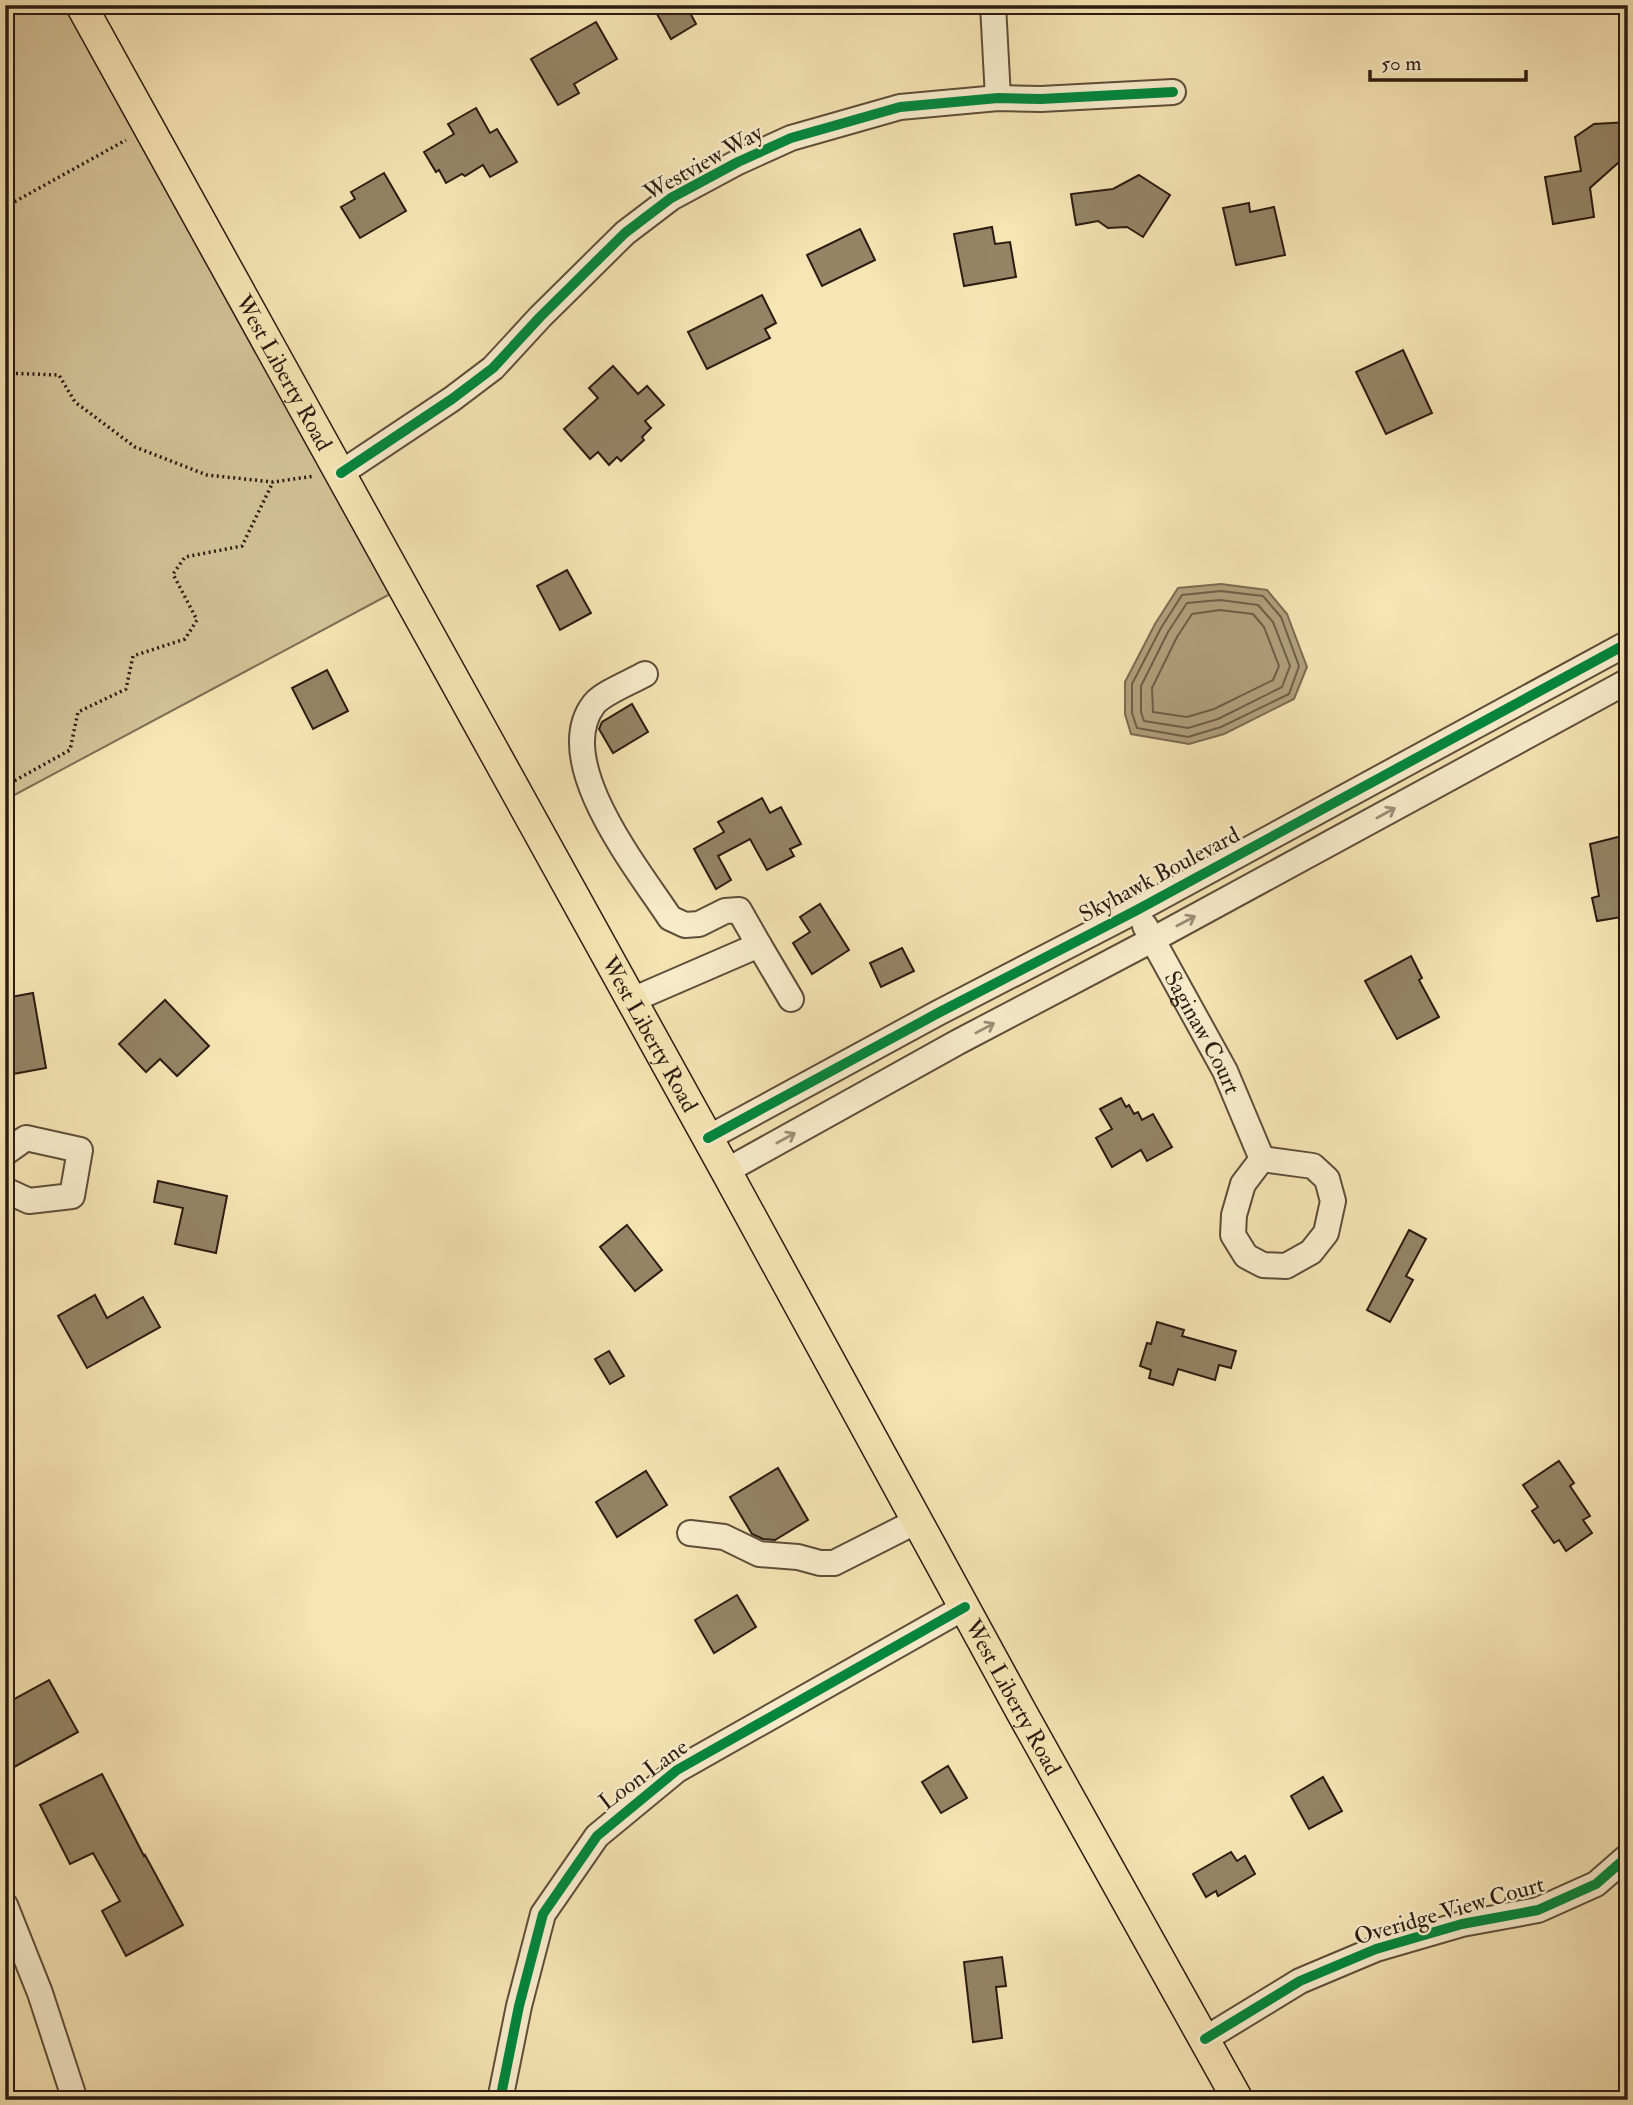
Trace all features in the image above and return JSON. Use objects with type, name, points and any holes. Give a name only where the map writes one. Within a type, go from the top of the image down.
[{"type":"main road","name":"West Liberty Road","points":[[81,5],[341,472],[1236,2099]]},
{"type":"street","points":[[993,5],[998,98]]},
{"type":"street","name":"Westview Way","points":[[341,472],[452,399],[493,368],[625,233],[680,193],[729,166],[791,138],[900,107],[998,98],[1041,99],[1173,92]]},
{"type":"street","name":"Skyhawk Boulevard","points":[[708,1138],[938,1013],[1137,910],[1628,643]]},
{"type":"street","points":[[645,674],[596,701],[585,718],[581,736],[586,770],[600,811],[670,918],[685,925],[699,924],[725,911],[739,910],[791,999]]},
{"type":"street","points":[[726,1171],[958,1042],[1152,940],[1628,681]]},
{"type":"street","name":"Saginaw Court","points":[[1137,910],[1225,1071],[1262,1159]]},
{"type":"street","points":[[632,1000],[759,946]]},
{"type":"street","points":[[5,1153],[26,1138],[80,1150],[72,1196],[29,1201],[5,1190]]},
{"type":"street","points":[[1262,1159],[1313,1166],[1327,1179],[1333,1201],[1326,1233],[1311,1252],[1286,1266],[1263,1265],[1246,1256],[1233,1235],[1234,1215],[1243,1184],[1262,1159]]},
{"type":"street","points":[[690,1533],[724,1537],[759,1554],[834,1563],[917,1521]]},
{"type":"street","name":"Loon Lane","points":[[500,2100],[519,2006],[542,1914],[597,1836],[677,1770],[965,1607]]},
{"type":"street","name":"Overidge View Court","points":[[1205,2039],[1300,1981],[1376,1949],[1462,1924],[1538,1910],[1596,1884],[1628,1856]]},
{"type":"street","points":[[5,1905],[40,1993],[75,2100]]},
{"type":"path","points":[[5,207],[149,127]]},
{"type":"path","points":[[5,373],[59,375],[75,402],[135,447],[206,475],[273,482],[341,472]]},
{"type":"path","points":[[5,786],[70,750],[78,712],[126,689],[133,656],[185,639],[197,620],[173,575],[186,557],[242,546],[273,482]]},
{"type":"shaded area","points":[[5,5],[68,5],[392,593],[5,800]]},
{"type":"water","points":[[1221,584],[1267,590],[1287,614],[1307,667],[1294,699],[1224,734],[1189,744],[1131,734],[1125,714],[1125,682],[1155,624],[1178,588]]},
{"type":"building","points":[[652,5],[686,5],[696,24],[671,39]]},
{"type":"building","points":[[596,22],[617,59],[574,84],[579,93],[558,105],[531,59]]},
{"type":"building","points":[[476,108],[490,133],[497,129],[517,162],[490,177],[483,165],[446,183],[424,152],[454,134],[448,124]]},
{"type":"building","points":[[1628,122],[1628,154],[1590,188],[1594,217],[1553,224],[1545,177],[1581,171],[1575,137],[1594,124]]},
{"type":"building","points":[[384,173],[406,211],[360,238],[341,207],[355,199],[351,192]]},
{"type":"building","points":[[1139,175],[1170,195],[1143,237],[1127,227],[1108,228],[1098,221],[1076,225],[1071,194],[1113,189]]},
{"type":"building","points":[[1249,203],[1250,212],[1274,207],[1285,255],[1236,265],[1223,208]]},
{"type":"building","points":[[992,227],[995,244],[1010,242],[1016,277],[964,286],[954,234]]},
{"type":"building","points":[[860,229],[875,260],[822,286],[807,255]]},
{"type":"building","points":[[762,295],[776,323],[765,329],[770,338],[707,369],[688,332]]},
{"type":"building","points":[[1403,350],[1432,413],[1386,434],[1356,372]]},
{"type":"building","points":[[613,366],[638,394],[647,386],[664,405],[645,421],[651,428],[642,437],[644,440],[621,461],[617,457],[609,465],[598,452],[590,459],[564,429],[598,398],[589,388]]},
{"type":"building","points":[[567,570],[591,613],[560,630],[537,586]]},
{"type":"building","points":[[327,670],[348,711],[313,729],[292,688]]},
{"type":"building","points":[[632,704],[648,732],[613,753],[599,729],[602,722]]},
{"type":"building","points":[[762,798],[770,813],[781,807],[801,844],[790,849],[794,856],[767,870],[750,839],[718,856],[731,880],[716,889],[694,849],[724,832],[718,822]]},
{"type":"building","points":[[1626,835],[1628,916],[1597,921],[1592,898],[1599,896],[1590,844]]},
{"type":"building","points":[[820,904],[849,950],[812,974],[793,943],[810,932],[800,917]]},
{"type":"building","points":[[902,948],[914,971],[881,987],[870,963]]},
{"type":"building","points":[[1411,956],[1422,978],[1419,980],[1439,1017],[1397,1039],[1365,981]]},
{"type":"building","points":[[33,993],[46,1068],[13,1074],[9,1053],[5,1053],[5,998]]},
{"type":"building","points":[[165,1000],[209,1046],[177,1076],[160,1059],[146,1072],[119,1044]]},
{"type":"building","points":[[1121,1098],[1134,1114],[1138,1112],[1142,1120],[1153,1114],[1172,1147],[1147,1161],[1141,1150],[1112,1167],[1096,1138],[1112,1129],[1100,1109]]},
{"type":"building","points":[[158,1181],[227,1196],[216,1253],[175,1244],[183,1208],[154,1202]]},
{"type":"building","points":[[627,1225],[662,1270],[635,1291],[600,1247]]},
{"type":"building","points":[[1409,1230],[1426,1239],[1406,1276],[1413,1280],[1390,1322],[1367,1310]]},
{"type":"building","points":[[95,1295],[107,1318],[143,1297],[160,1327],[87,1368],[58,1316]]},
{"type":"building","points":[[1157,1322],[1184,1330],[1182,1336],[1236,1351],[1231,1368],[1219,1365],[1215,1380],[1178,1369],[1173,1385],[1149,1378],[1151,1370],[1140,1366],[1147,1343],[1151,1344]]},
{"type":"building","points":[[609,1351],[624,1376],[610,1384],[595,1359]]},
{"type":"building","points":[[1559,1461],[1574,1483],[1570,1486],[1590,1516],[1583,1520],[1592,1533],[1566,1551],[1559,1540],[1554,1543],[1532,1511],[1538,1507],[1523,1485]]},
{"type":"building","points":[[778,1468],[808,1520],[775,1540],[763,1539],[752,1534],[730,1497]]},
{"type":"building","points":[[646,1471],[667,1505],[617,1537],[596,1502]]},
{"type":"building","points":[[737,1595],[756,1627],[714,1653],[695,1620]]},
{"type":"building","points":[[49,1680],[78,1732],[5,1772],[5,1745],[12,1741],[5,1728],[5,1704]]},
{"type":"building","points":[[948,1766],[967,1798],[941,1813],[922,1782]]},
{"type":"building","points":[[102,1774],[183,1925],[126,1956],[102,1911],[120,1901],[93,1853],[70,1864],[40,1805]]},
{"type":"building","points":[[1323,1777],[1342,1811],[1309,1829],[1291,1796]]},
{"type":"building","points":[[1231,1852],[1237,1861],[1245,1856],[1255,1874],[1218,1896],[1216,1891],[1206,1897],[1193,1874]]},
{"type":"building","points":[[1002,1957],[1006,1986],[996,1987],[1002,2038],[973,2042],[964,1962]]},
{"type":"cycle path","points":[[341,473],[452,399],[493,368],[625,233],[671,198],[738,162],[791,138],[900,107],[998,98],[1041,99],[1173,92]]},
{"type":"cycle path","points":[[708,1138],[938,1013],[1137,910],[1628,643]]},
{"type":"cycle path","points":[[500,2100],[519,2006],[543,1914],[597,1836],[677,1770],[965,1607]]},
{"type":"cycle path","points":[[1205,2039],[1300,1981],[1376,1949],[1462,1924],[1538,1910],[1596,1884],[1628,1856]]}]
